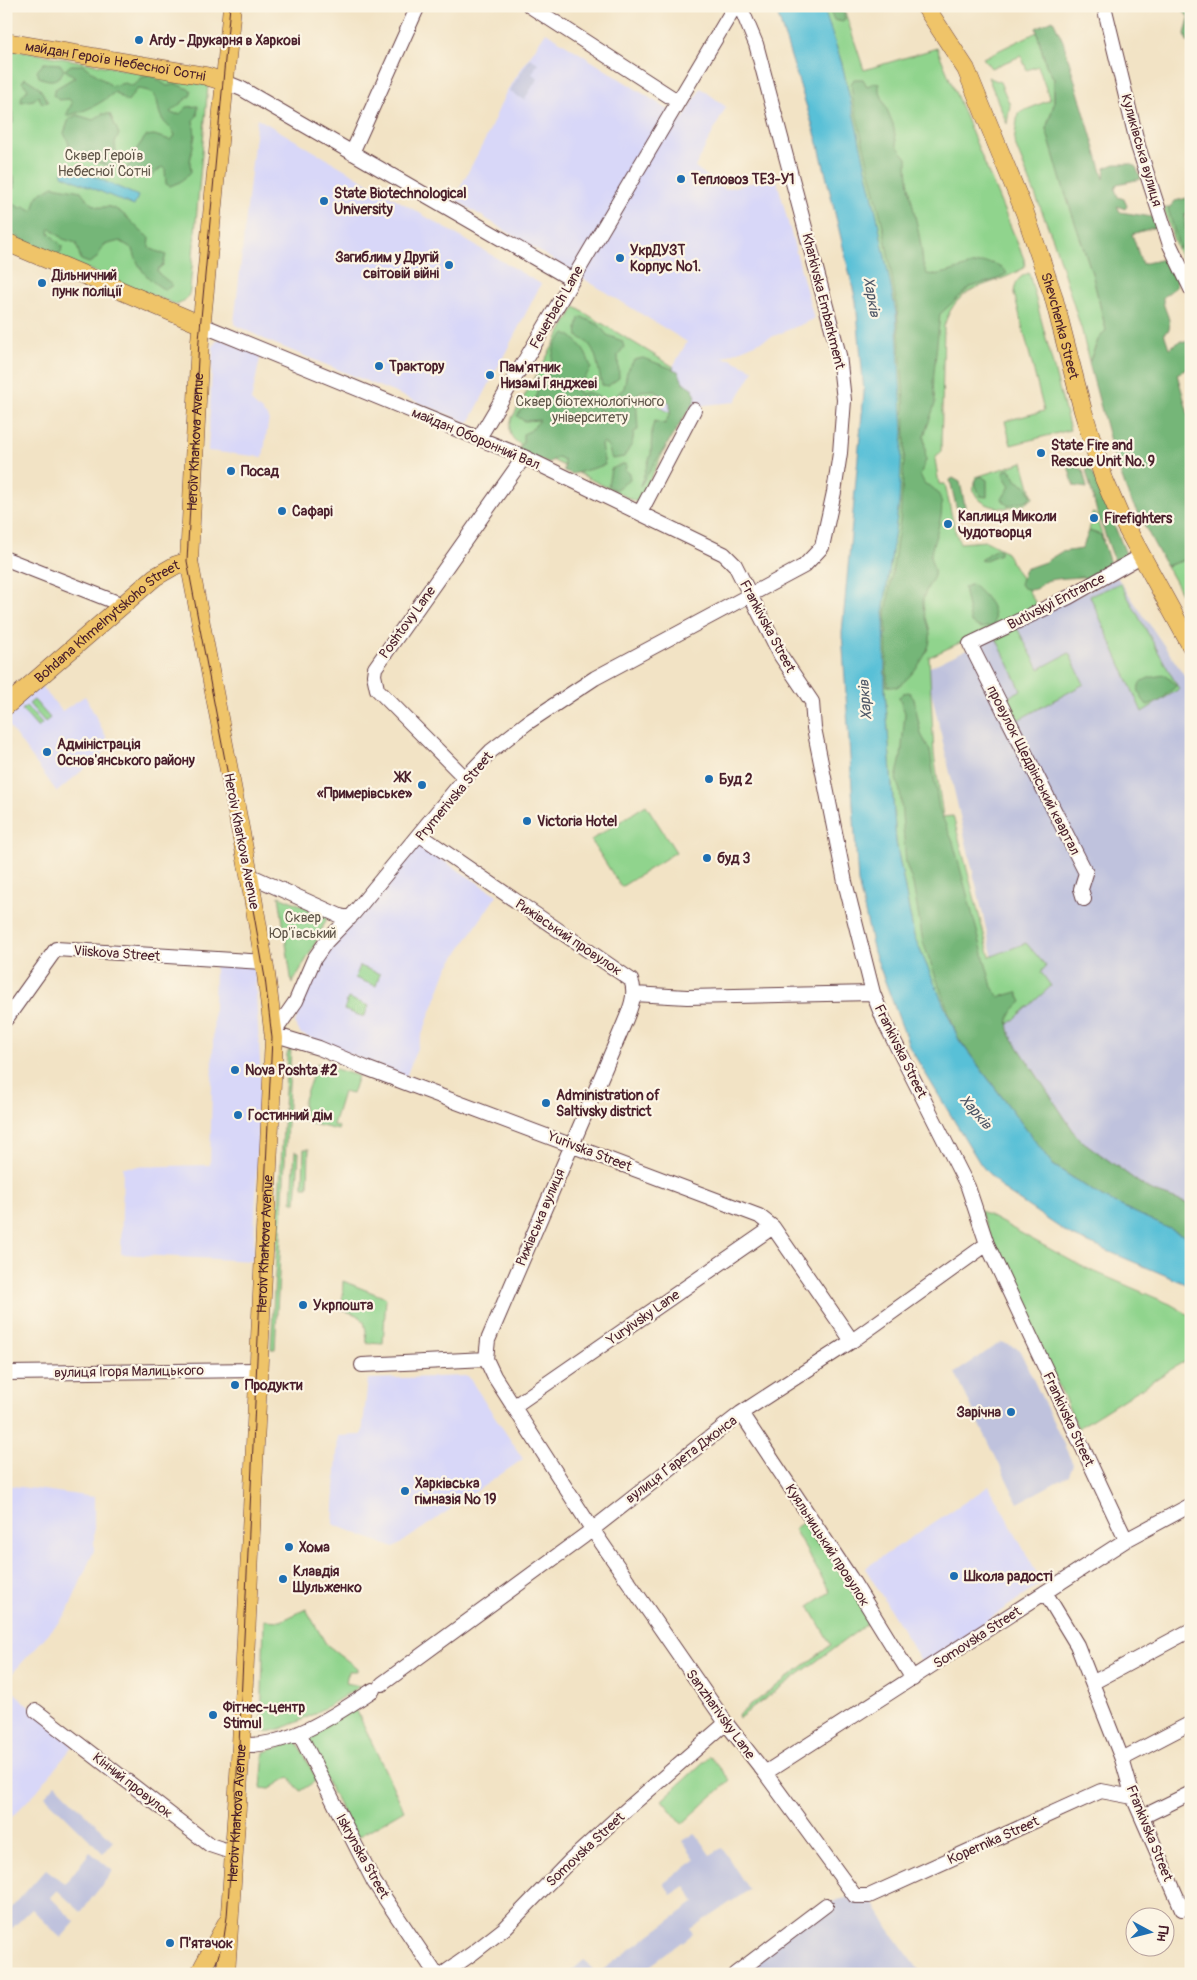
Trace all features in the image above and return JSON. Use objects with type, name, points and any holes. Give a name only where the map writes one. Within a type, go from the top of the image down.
[{"type":"main road","name":"Heroiv Kharkova Avenue","points":[[226,1974],[241,1746],[255,1370],[273,1034],[264,962],[249,875],[189,561],[202,325],[232,6]]},
{"type":"main road","name":"Shevchenka Street","points":[[925,6],[966,68],[989,120],[1041,256],[1091,440],[1104,479],[1141,556],[1191,646]]},
{"type":"main road","name":"майдан Героїв Небесної Сотні","points":[[6,42],[206,76],[225,82]]},
{"type":"main road","points":[[6,242],[202,325]]},
{"type":"main road","name":"Bohdana Khmelnytskoho Street","points":[[6,706],[155,578],[176,565],[189,561]]},
{"type":"main road","name":"Heroiv Kharkova Avenue","points":[[199,1974],[229,1919]]},
{"type":"street","points":[[352,153],[418,6]]},
{"type":"street","points":[[530,6],[677,101]]},
{"type":"street","name":"Feuerbach Lane","points":[[479,438],[571,279],[736,6]]},
{"type":"street","name":"Kharkivska Embarkment","points":[[736,6],[743,12],[756,44],[839,355],[844,400],[840,453],[822,547],[804,566],[750,597]]},
{"type":"street","name":"Куликівська вулиця","points":[[1104,6],[1141,153],[1170,245],[1191,289]]},
{"type":"street","points":[[225,82],[242,89],[571,279]]},
{"type":"street","name":"майдан Оборонний Вал","points":[[202,325],[524,457],[640,513]]},
{"type":"street","points":[[640,513],[694,410]]},
{"type":"street","name":"Poshtovy Lane","points":[[465,778],[378,689],[374,675],[375,668],[524,457]]},
{"type":"street","name":"Frankivska Street","points":[[640,513],[724,554],[735,565],[781,656],[812,702],[814,728],[845,882],[873,993],[884,1021],[968,1186],[987,1244],[1126,1540]]},
{"type":"street","name":"Butivskyi Entrance","points":[[970,644],[1069,597],[1141,556]]},
{"type":"street","points":[[6,559],[123,605]]},
{"type":"street","name":"Prymerivska Street","points":[[273,1034],[296,1001],[314,959],[326,942],[350,918],[420,836],[465,778],[491,751],[527,723],[595,678],[750,597]]},
{"type":"street","name":"провулок Щедрінський квартал","points":[[970,644],[1086,873],[1080,890],[1084,898]]},
{"type":"street","name":"Рижівський провулок","points":[[420,836],[632,980],[634,994]]},
{"type":"street","points":[[249,875],[340,916],[350,918]]},
{"type":"street","name":"Viiskova Street","points":[[6,1019],[56,949],[264,962]]},
{"type":"street","points":[[634,994],[687,997],[873,993]]},
{"type":"street","name":"Рижівська вулиця","points":[[486,1359],[488,1340],[621,1031],[634,994]]},
{"type":"street","name":"Yurivska Street","points":[[273,1034],[319,1048],[366,1068],[759,1216],[773,1227],[852,1341]]},
{"type":"street","name":"Yuryivsky Lane","points":[[513,1407],[773,1227]]},
{"type":"street","name":"вулиця Ґарета Джонса","points":[[241,1746],[274,1744],[299,1733],[378,1687],[592,1529],[742,1413],[852,1341],[881,1318],[987,1244]]},
{"type":"street","points":[[362,1365],[486,1359],[488,1368],[592,1529]]},
{"type":"street","name":"вулиця Ігоря Малицького","points":[[6,1373],[255,1370]]},
{"type":"street","name":"Куяльницький провулок","points":[[742,1413],[850,1577],[913,1679]]},
{"type":"street","name":"Somovska Street","points":[[765,1773],[1126,1540],[1191,1505]]},
{"type":"street","name":"Sanzharivsky Lane","points":[[592,1529],[726,1723],[765,1773],[854,1896]]},
{"type":"street","name":"Frankivska Street","points":[[1046,1592],[1077,1645],[1122,1759],[1133,1797],[1186,1907]]},
{"type":"street","points":[[1092,1683],[1191,1630]]},
{"type":"street","name":"Кінний провулок","points":[[36,1711],[210,1845],[234,1853]]},
{"type":"street","name":"Somovska Street","points":[[443,1974],[474,1953],[505,1928],[590,1843],[726,1723]]},
{"type":"street","points":[[1122,1759],[1191,1723]]},
{"type":"street","name":"Iskrynska Street","points":[[299,1733],[374,1882],[436,1974]]},
{"type":"street","name":"Kopernika Street","points":[[854,1896],[869,1896],[1101,1791],[1133,1797]]},
{"type":"street","points":[[1142,1817],[1191,1793]]},
{"type":"street","points":[[735,1974],[826,1905]]},
{"type":"shaded area","points":[[546,32],[683,119],[701,88],[726,107],[695,167],[725,189],[776,177],[814,319],[722,358],[730,359],[754,370],[735,402],[704,405],[682,415],[666,411],[653,402],[687,342],[454,199],[487,136],[506,92]]},
{"type":"shaded area","points":[[530,58],[538,63],[532,74],[538,78],[524,100],[509,91]]},
{"type":"shaded area","name":"State Biotechnological University","points":[[257,118],[541,284],[469,423],[268,341],[234,324]]},
{"type":"shaded area","points":[[220,339],[261,354],[251,401],[269,418],[263,457],[208,451],[213,348],[216,341]]},
{"type":"shaded area","points":[[1117,577],[1191,685],[1191,1205],[1149,1190],[1078,1138],[1011,1036],[926,669]]},
{"type":"shaded area","points":[[39,684],[62,711],[85,696],[111,746],[57,792],[6,722],[6,712]]},
{"type":"shaded area","points":[[419,845],[497,895],[447,969],[406,1077],[301,1034],[295,1024],[306,989],[320,962]]},
{"type":"shaded area","points":[[215,964],[253,967],[255,976],[261,1077],[253,1261],[121,1254],[123,1167],[210,1165]]},
{"type":"shaded area","points":[[1001,1342],[1019,1349],[1073,1464],[1069,1475],[1018,1503],[955,1373]]},
{"type":"shaded area","name":"Харківська гімназія № 19","points":[[468,1376],[523,1459],[394,1548],[333,1524],[338,1436],[362,1435],[368,1379]]},
{"type":"shaded area","points":[[6,1485],[94,1497],[94,1550],[67,1613],[9,1677],[6,1674]]},
{"type":"shaded area","name":"Школа радості","points":[[989,1486],[1042,1583],[923,1664],[865,1568]]},
{"type":"shaded area","points":[[6,1685],[73,1746],[37,1791],[6,1823]]},
{"type":"shaded area","points":[[56,1784],[113,1841],[103,1853],[45,1796]]},
{"type":"shaded area","points":[[695,1833],[710,1855],[722,1848],[749,1890],[690,1929],[693,1934],[639,1974],[597,1974],[695,1902],[685,1886],[671,1895],[664,1883],[695,1860],[683,1841]]},
{"type":"shaded area","points":[[90,1852],[113,1871],[81,1912],[57,1890],[50,1897],[75,1922],[61,1938],[32,1909],[6,1934],[6,1914],[46,1869],[65,1884]]},
{"type":"shaded area","points":[[855,1896],[869,1896],[890,1931],[922,1974],[735,1974],[826,1905],[837,1900]]},
{"type":"shaded area","points":[[584,1960],[597,1974],[568,1974]]},
{"type":"green space","points":[[823,6],[843,6],[864,70],[937,48],[1024,259],[1025,267],[967,293],[950,311],[944,326],[941,451],[935,459],[939,484],[945,484],[955,531],[960,543],[986,541],[1005,551],[1038,607],[929,657],[934,754],[943,817],[953,816],[990,957],[1026,943],[1046,966],[1041,972],[1051,986],[1007,1026],[1011,1036],[1078,1138],[1149,1190],[1191,1205],[1191,1239],[1102,1197],[1053,1165],[959,1040],[914,936],[896,842],[885,690],[884,607],[899,503],[896,313],[877,216],[842,64]]},
{"type":"green space","points":[[828,6],[842,6],[845,18],[843,22],[834,20]]},
{"type":"green space","points":[[1175,6],[1191,6],[1191,43],[1187,42],[1185,34],[1189,18],[1182,9],[1176,9]]},
{"type":"green space","points":[[1053,20],[1063,41],[1104,179],[1105,168],[1115,164],[1131,164],[1136,167],[1141,179],[1117,184],[1115,189],[1118,197],[1124,199],[1127,206],[1125,209],[1117,206],[1120,212],[1152,217],[1156,227],[1132,234],[1142,264],[1164,259],[1173,268],[1176,275],[1176,287],[1163,297],[1170,325],[1169,330],[1164,333],[1169,348],[1181,341],[1191,342],[1191,367],[1177,374],[1191,424],[1191,558],[1166,566],[1129,497],[1113,452],[1089,363],[1098,340],[1106,330],[1092,273],[1046,129],[1054,104],[1054,79],[1046,65],[1036,28]]},
{"type":"green space","points":[[1037,32],[1046,65],[1054,79],[1054,104],[1046,129],[1092,273],[1106,330],[1098,340],[1089,362],[1082,331],[1053,239],[1014,142],[1018,113],[1050,100],[1038,66],[1027,70],[1021,56],[991,68],[983,58]]},
{"type":"green space","name":"Сквер Героїв Небесної Сотні","points":[[12,49],[208,85],[190,290],[182,302],[177,305],[6,236],[6,62]]},
{"type":"green space","points":[[44,63],[60,64],[64,70],[56,79],[43,79],[39,77],[37,71]]},
{"type":"green space","points":[[71,65],[83,65],[112,86],[125,83],[132,86],[140,78],[151,75],[167,86],[176,84],[191,90],[191,95],[170,112],[180,114],[187,107],[198,106],[197,116],[193,120],[195,135],[190,162],[191,172],[180,182],[170,186],[166,184],[165,169],[162,167],[150,177],[139,175],[131,179],[126,174],[130,158],[146,136],[154,135],[170,140],[175,136],[160,114],[155,96],[146,90],[137,89],[127,102],[115,92],[92,107],[66,116],[72,103],[69,99],[59,100],[53,95],[55,89],[75,77],[65,70]]},
{"type":"green space","points":[[988,77],[1000,82],[1010,105],[1007,124]]},
{"type":"green space","points":[[25,78],[39,87],[48,102],[42,103],[38,96],[34,100],[21,102],[22,96],[28,89],[22,82]]},
{"type":"green space","points":[[854,79],[863,79],[867,86],[874,83],[879,84],[879,90],[893,124],[897,146],[907,158],[909,184],[920,237],[923,264],[927,274],[947,272],[980,263],[990,263],[999,266],[1007,273],[998,279],[970,287],[940,314],[933,382],[935,404],[924,436],[926,460],[920,475],[925,484],[934,489],[940,496],[942,505],[931,557],[934,576],[923,600],[930,639],[927,651],[920,663],[912,674],[897,687],[887,686],[886,613],[900,520],[905,445],[904,402],[897,308],[884,231],[853,101],[851,84]]},
{"type":"green space","points":[[6,103],[12,107],[13,123],[6,127]]},
{"type":"green space","points":[[102,114],[110,114],[119,134],[115,143],[117,163],[109,166],[74,155],[64,133],[69,119],[77,115],[93,120]]},
{"type":"green space","points":[[9,170],[14,176],[15,187],[6,193],[6,171]]},
{"type":"green space","points":[[53,186],[81,191],[95,206],[110,207],[126,216],[150,238],[149,248],[166,255],[163,265],[157,270],[159,274],[173,285],[165,290],[153,282],[144,273],[133,249],[120,241],[104,245],[97,258],[89,263],[81,260],[76,243],[63,239],[50,228],[49,233],[62,246],[61,253],[54,254],[27,242],[15,234],[9,223],[6,223],[6,205],[14,204],[20,208],[24,206],[33,211],[37,196]]},
{"type":"green space","points":[[1191,197],[1191,211],[1185,214],[1185,221],[1191,267],[1179,247],[1168,209],[1175,201]]},
{"type":"green space","points":[[1191,199],[1191,213],[1185,216],[1191,228],[1191,279],[1175,244],[1164,209]]},
{"type":"green space","points":[[1029,273],[1070,430],[1011,445],[1005,421],[1044,411],[1014,293],[1018,280]]},
{"type":"green space","name":"Сквер біотехнологічного університету","points":[[575,307],[674,367],[654,402],[666,411],[682,415],[638,503],[516,442],[510,433],[512,418]]},
{"type":"green space","points":[[582,317],[599,325],[607,335],[622,341],[624,347],[618,355],[619,378],[608,386],[602,385],[593,351],[585,340],[578,337],[579,318]]},
{"type":"green space","points":[[565,333],[574,339],[588,358],[591,368],[577,389],[580,394],[588,392],[602,398],[599,412],[624,388],[627,372],[634,360],[643,358],[678,371],[683,382],[693,389],[696,397],[693,404],[640,486],[651,454],[652,428],[655,421],[665,424],[670,413],[670,403],[655,390],[641,391],[636,395],[638,430],[634,432],[632,444],[624,457],[612,459],[608,447],[603,442],[601,445],[605,465],[573,474],[564,471],[564,460],[558,457],[548,463],[517,451],[523,442],[523,434],[530,431],[540,420],[524,421],[517,416],[521,409],[538,405],[535,401],[538,387],[547,380],[555,345]]},
{"type":"green space","points":[[1023,462],[1033,498],[1024,504],[1002,508],[982,502],[976,495],[974,487],[976,477]]},
{"type":"green space","points":[[623,464],[627,465],[625,469],[629,473],[630,479],[615,490],[608,485],[611,469]]},
{"type":"green space","points":[[1068,466],[1077,466],[1083,470],[1087,488],[1074,486]]},
{"type":"green space","points":[[1089,468],[1093,473],[1126,554],[1126,558],[1118,563],[1115,562],[1097,512],[1086,470]]},
{"type":"green space","points":[[1010,469],[1017,481],[1027,486],[1031,495],[1028,500],[1008,506],[1002,499],[1010,486],[1003,475],[1005,470]]},
{"type":"green space","points":[[981,476],[987,480],[987,497],[980,496],[974,481]]},
{"type":"green space","points":[[953,478],[960,482],[965,506],[963,512],[960,512],[956,506],[950,480]]},
{"type":"green space","points":[[1092,513],[1095,514],[1104,541],[1101,535],[1089,531]]},
{"type":"green space","points":[[1089,531],[1101,535],[1112,570],[1088,582],[1083,577],[1049,580],[1030,590],[1022,587],[1020,584],[1025,569],[1045,562],[1061,552],[1082,549]]},
{"type":"green space","points":[[996,549],[1000,550],[1000,554],[983,561],[980,560]]},
{"type":"green space","points":[[1191,558],[1191,611],[1166,566]]},
{"type":"green space","points":[[1120,583],[1179,689],[1142,712],[1090,596]]},
{"type":"green space","points":[[972,584],[992,607],[994,626],[981,628],[971,623],[964,588]]},
{"type":"green space","points":[[1017,628],[1039,669],[1069,653],[1084,684],[1016,721],[1005,699],[1021,690],[995,636]]},
{"type":"green space","points":[[1166,675],[1176,686],[1160,701],[1147,705],[1139,691],[1141,682],[1151,677]]},
{"type":"green space","points":[[909,692],[914,699],[921,734],[930,751],[939,809],[953,842],[992,987],[999,997],[1017,992],[1022,1002],[1014,1009],[1010,1017],[1008,1025],[1011,1036],[1078,1138],[1149,1190],[1191,1205],[1191,1239],[1102,1197],[1052,1164],[958,1038],[923,942],[913,884],[906,864],[900,791],[896,779],[901,757],[905,713],[899,697],[903,693]]},
{"type":"green space","points":[[34,700],[50,718],[45,722],[29,704]]},
{"type":"green space","points":[[26,706],[42,724],[38,728],[22,710]]},
{"type":"green space","points":[[646,805],[676,852],[621,887],[591,840]]},
{"type":"green space","name":"Сквер Юр'ївський","points":[[279,896],[328,916],[314,946],[292,984]]},
{"type":"green space","points":[[360,966],[380,974],[376,986],[355,978]]},
{"type":"green space","points":[[348,998],[369,1006],[364,1017],[344,1010]]},
{"type":"green space","points":[[291,1047],[275,1349],[271,1349],[287,1054]]},
{"type":"green space","points":[[317,1063],[358,1076],[352,1094],[343,1092],[333,1125],[339,1127],[338,1130],[304,1122],[303,1102]]},
{"type":"green space","points":[[304,1149],[309,1149],[308,1187],[303,1187]]},
{"type":"green space","points":[[295,1151],[299,1152],[296,1202],[292,1202]]},
{"type":"green space","points":[[979,1210],[1079,1265],[1170,1304],[1191,1316],[1191,1357],[1078,1428]]},
{"type":"green space","points":[[343,1281],[386,1298],[383,1344],[367,1343],[363,1320],[356,1315],[342,1310]]},
{"type":"green space","points":[[806,1520],[871,1621],[739,1718],[738,1715],[831,1645],[809,1606],[830,1592],[794,1529]]},
{"type":"green space","points":[[306,1609],[326,1644],[357,1668],[357,1671],[348,1671],[346,1683],[360,1686],[296,1723],[270,1731],[261,1731],[264,1620],[281,1621]]},
{"type":"green space","points":[[355,1707],[404,1810],[356,1838],[303,1735]]},
{"type":"green space","points":[[297,1741],[317,1780],[300,1791],[289,1777],[270,1789],[261,1788],[264,1752]]},
{"type":"green space","points":[[710,1756],[730,1780],[682,1824],[662,1800]]},
{"type":"water","name":"Харків","points":[[775,6],[823,6],[842,64],[877,216],[896,313],[903,431],[899,503],[884,607],[885,690],[896,842],[914,936],[959,1040],[1053,1165],[1102,1197],[1191,1239],[1191,1286],[1072,1236],[1005,1191],[981,1165],[910,1048],[874,952],[858,882],[842,633],[864,392],[856,301],[819,146]]},
{"type":"water","points":[[66,164],[138,196],[134,206],[62,175]]},
{"type":"tram line","points":[[213,1974],[224,1937],[227,1917],[239,1745],[272,1038],[265,978],[247,875],[187,561],[199,340],[230,6]]},
{"type":"place","name":"Ardy - Друкарня в Харкові","points":[[139,40]]},
{"type":"place","name":"Тепловоз ТЕ3-У1","points":[[681,179]]},
{"type":"place","name":"State Biotechnological University","points":[[324,201]]},
{"type":"place","name":"УкрДУЗТ Корпус №1.","points":[[620,258]]},
{"type":"place","name":"Загиблим у Другій світовій війні","points":[[449,265]]},
{"type":"place","name":"Дільничний пунк поліції","points":[[42,283]]},
{"type":"place","name":"Трактору","points":[[379,366]]},
{"type":"place","name":"Пам'ятник Низамі Гянджеві","points":[[490,375]]},
{"type":"place","name":"State Fire and Rescue Unit No. 9","points":[[1041,453]]},
{"type":"place","name":"Посад","points":[[231,471]]},
{"type":"place","name":"Сафарі","points":[[282,511]]},
{"type":"place","name":"Firefighters","points":[[1094,518]]},
{"type":"place","name":"Каплиця Миколи Чудотворця","points":[[948,524]]},
{"type":"place","name":"Адміністрація Основ'янського району","points":[[47,752]]},
{"type":"place","name":"Буд 2","points":[[709,779]]},
{"type":"place","name":"ЖК «Примерівське»","points":[[422,785]]},
{"type":"place","name":"Victoria Hotel","points":[[527,821]]},
{"type":"place","name":"буд 3","points":[[707,858]]},
{"type":"place","name":"Nova Poshta #2","points":[[235,1070]]},
{"type":"place","name":"Administration of Saltivsky district","points":[[546,1103]]},
{"type":"place","name":"Гостинний дім","points":[[238,1115]]},
{"type":"place","name":"Укрпошта","points":[[303,1305]]},
{"type":"place","name":"Продукти","points":[[235,1385]]},
{"type":"place","name":"Зарічна","points":[[1011,1412]]},
{"type":"place","name":"Харківська гімназія № 19","points":[[405,1491]]},
{"type":"place","name":"Хома","points":[[289,1547]]},
{"type":"place","name":"Школа радості","points":[[954,1576]]},
{"type":"place","name":"Клавдія Шульженко","points":[[283,1579]]},
{"type":"place","name":"Фітнес-центр Stimul","points":[[213,1715]]},
{"type":"place","name":"П'ятачок","points":[[170,1943]]}]
